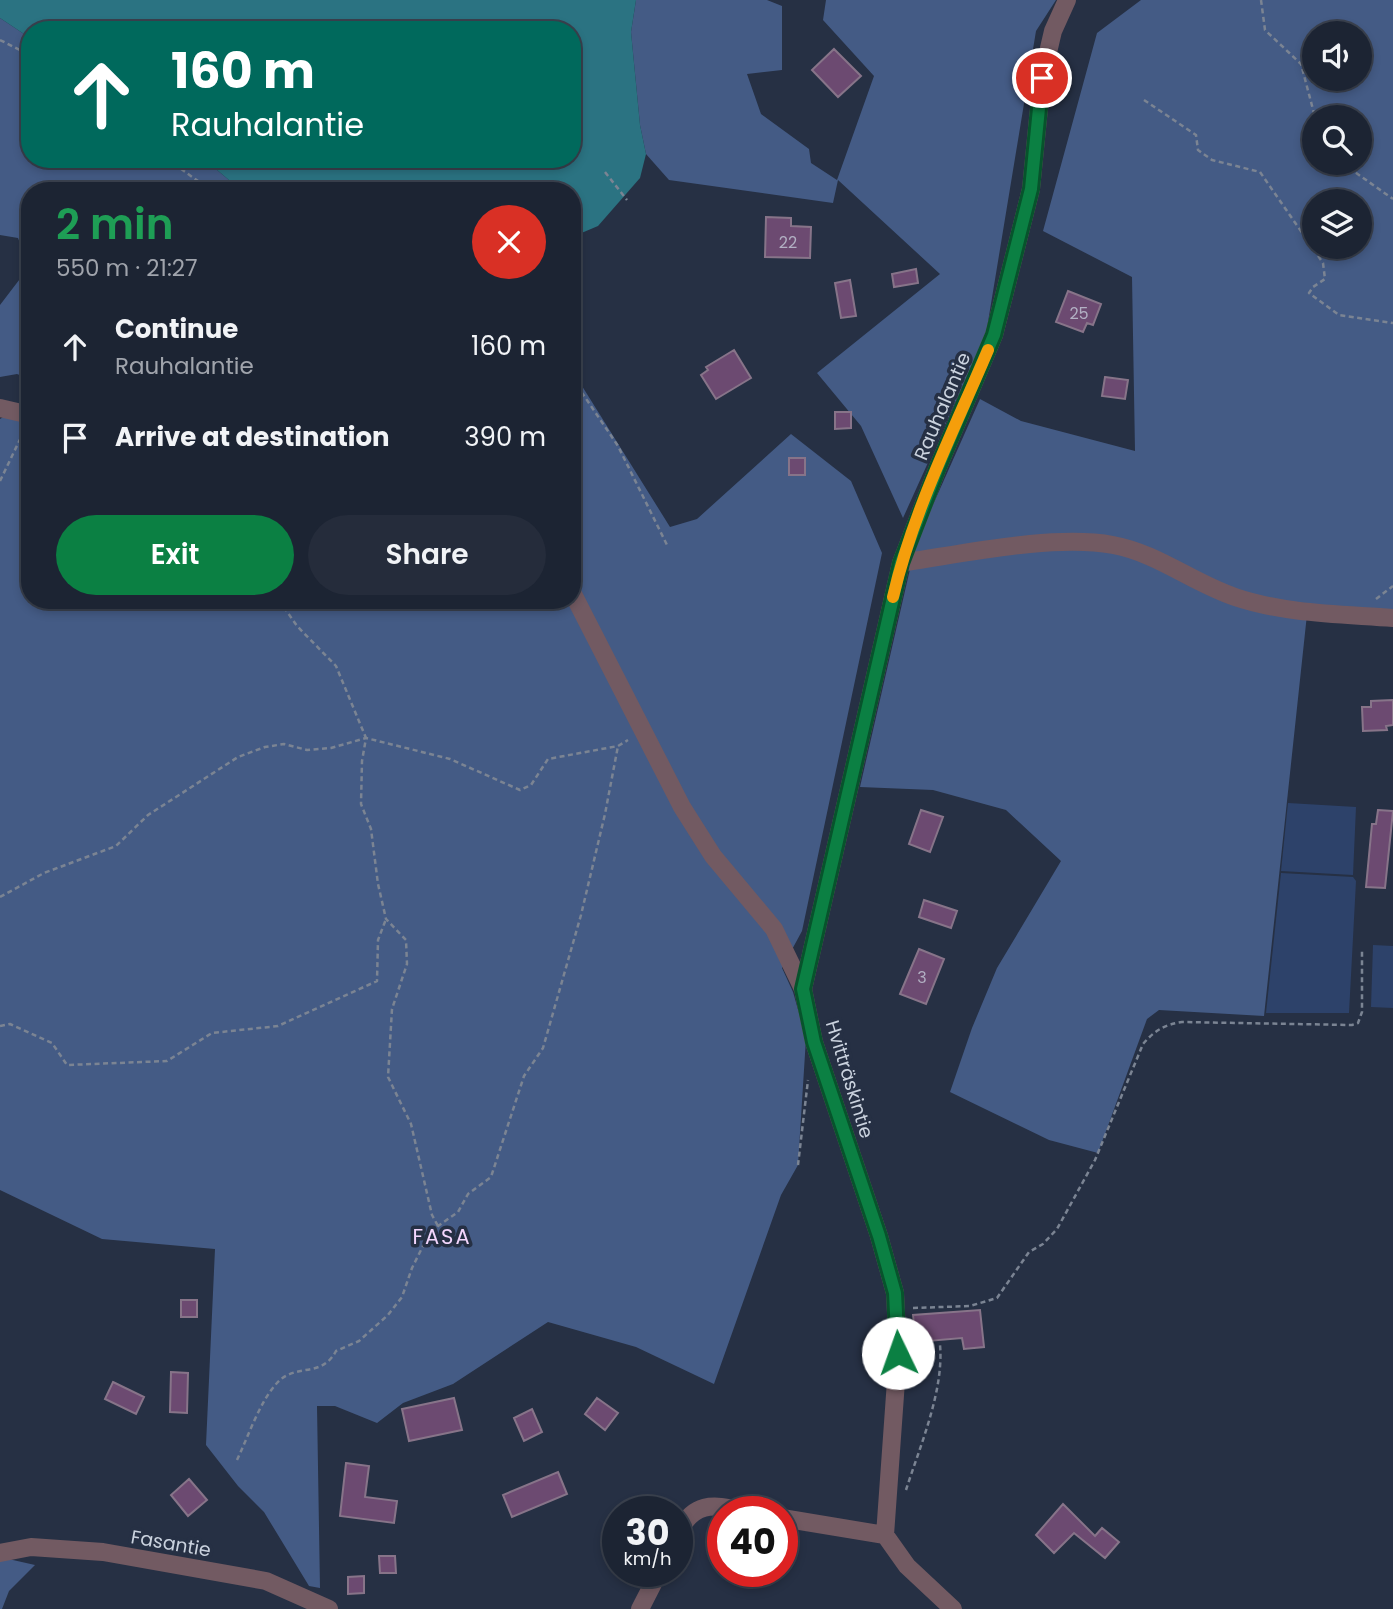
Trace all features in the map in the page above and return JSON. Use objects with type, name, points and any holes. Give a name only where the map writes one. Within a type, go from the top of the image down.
[{"type":"street","name":"Rauhalantie","points":[[803,989],[901,563],[994,335],[1031,189],[1042,78],[1053,31],[1067,0]]},
{"type":"street","points":[[0,408],[21,414]]},
{"type":"street","points":[[901,563],[1057,543],[1111,544],[1137,551],[1233,597],[1263,605],[1298,611],[1393,618]]},
{"type":"street","name":"Hvitträskintie","points":[[581,609],[682,807],[713,856],[774,929],[803,989],[817,1050],[879,1236],[895,1293],[898,1353],[886,1526]]},
{"type":"street","points":[[798,1519],[886,1526],[907,1566],[954,1609]]},
{"type":"street","name":"Fasantie","points":[[0,1553],[31,1547],[103,1552],[266,1581],[329,1609]]},
{"type":"street","points":[[640,1609],[651,1587]]},
{"type":"path","points":[[1261,0],[1265,30],[1301,64],[1311,105]]},
{"type":"path","points":[[0,40],[21,50]]},
{"type":"path","points":[[1144,100],[1196,135],[1198,150],[1212,160],[1260,172],[1323,263],[1325,279],[1313,287],[1310,293],[1339,315],[1393,323]]},
{"type":"path","points":[[180,168],[199,182]]},
{"type":"path","points":[[605,172],[627,200]]},
{"type":"path","points":[[1359,175],[1393,199]]},
{"type":"path","points":[[581,392],[618,446],[668,547]]},
{"type":"path","points":[[0,481],[21,436]]},
{"type":"path","points":[[1372,602],[1393,586]]},
{"type":"path","points":[[285,609],[297,626],[337,666],[366,738],[362,761],[361,804],[370,829],[386,919],[405,940],[407,964],[392,1009],[388,1077],[411,1124],[432,1215],[438,1226]]},
{"type":"path","points":[[0,897],[44,873],[116,846],[148,815],[238,757],[265,747],[284,744],[307,750],[331,748],[366,738],[450,759],[520,790],[531,785],[548,759],[618,746],[643,732]]},
{"type":"path","points":[[237,1460],[278,1381],[295,1371],[320,1368],[330,1362],[335,1351],[359,1341],[388,1315],[402,1297],[426,1240],[438,1226],[458,1212],[468,1194],[491,1177],[524,1076],[543,1048],[581,915],[618,746]]},
{"type":"path","points":[[0,1026],[10,1024],[52,1043],[67,1065],[167,1061],[212,1033],[278,1026],[377,981],[377,940],[386,919]]},
{"type":"path","points":[[896,1309],[970,1306],[997,1298],[1029,1252],[1057,1230],[1095,1160],[1143,1044],[1153,1033],[1165,1024],[1182,1022],[1358,1023],[1362,1012],[1362,950]]},
{"type":"path","points":[[798,1165],[807,1082],[817,1050]]},
{"type":"path","points":[[886,1526],[908,1486],[931,1409],[941,1359],[940,1345]]},
{"type":"shaded area","points":[[0,0],[636,0],[631,32],[640,125],[646,154],[640,178],[598,226],[581,233],[581,182],[231,182],[215,168],[581,168],[581,21],[21,21],[21,32],[0,18]]},
{"type":"shaded area","points":[[636,0],[767,0],[782,6],[782,70],[747,74],[761,114],[809,149],[811,163],[837,180],[874,76],[823,20],[826,0],[1056,0],[1036,31],[986,334],[903,518],[861,426],[817,373],[940,274],[838,180],[833,203],[669,180],[646,154],[640,125],[631,32]]},
{"type":"shaded area","points":[[1141,0],[1393,0],[1393,614],[1308,605],[1264,1016],[1159,1010],[1147,1019],[1098,1153],[1049,1140],[950,1092],[972,1028],[997,968],[1061,861],[1006,810],[933,790],[860,787],[916,543],[980,399],[1021,421],[1135,451],[1132,277],[1043,231],[1097,33]]},
{"type":"shaded area","points":[[0,18],[21,32],[21,168],[215,168],[231,182],[21,182],[21,246],[18,238],[0,235]]},
{"type":"shaded area","points":[[21,277],[21,376],[0,377],[0,305]]},
{"type":"shaded area","points":[[581,384],[670,527],[697,519],[791,434],[851,481],[882,553],[802,931],[782,968],[793,992],[806,1038],[798,1165],[781,1195],[714,1384],[636,1347],[548,1322],[453,1384],[403,1403],[377,1423],[335,1406],[317,1406],[320,1588],[309,1586],[264,1512],[238,1486],[206,1445],[215,1249],[102,1239],[0,1190],[0,419],[21,406],[21,609],[581,609]]},
{"type":"shaded area","points":[[1288,803],[1356,807],[1353,875],[1281,871]]},
{"type":"shaded area","points":[[1281,873],[1353,877],[1356,881],[1349,1013],[1266,1013]]},
{"type":"shaded area","points":[[1373,945],[1393,946],[1393,1008],[1371,1007]]},
{"type":"shaded area","points":[[4,1558],[35,1565],[9,1591],[0,1609],[0,1560]]},
{"type":"building","points":[[834,49],[861,76],[838,97],[812,70]]},
{"type":"building","points":[[766,217],[791,218],[791,226],[811,227],[810,258],[765,257]]},
{"type":"building","points":[[916,269],[918,283],[894,287],[892,274]]},
{"type":"building","points":[[850,280],[856,316],[841,318],[835,283]]},
{"type":"building","points":[[1068,291],[1101,304],[1093,325],[1087,323],[1083,332],[1056,322]]},
{"type":"building","points":[[734,350],[751,378],[716,399],[701,375],[708,370],[706,367]]},
{"type":"building","points":[[1105,377],[1128,380],[1125,399],[1102,396]]},
{"type":"building","points":[[835,412],[851,412],[851,428],[835,429]]},
{"type":"building","points":[[789,458],[805,458],[805,475],[789,475]]},
{"type":"building","points":[[1393,700],[1393,725],[1386,726],[1387,730],[1363,731],[1362,707],[1371,707],[1371,701]]},
{"type":"building","points":[[921,810],[943,817],[930,852],[909,844]]},
{"type":"building","points":[[1378,810],[1393,811],[1385,888],[1366,887],[1372,824],[1376,824]]},
{"type":"building","points":[[924,900],[957,911],[951,928],[919,917]]},
{"type":"building","points":[[919,949],[944,959],[926,1004],[900,994]]},
{"type":"building","points":[[181,1300],[197,1300],[197,1317],[181,1317]]},
{"type":"building","points":[[980,1310],[984,1347],[964,1349],[962,1338],[916,1342],[913,1315]]},
{"type":"building","points":[[171,1372],[188,1373],[187,1413],[170,1412]]},
{"type":"building","points":[[113,1382],[144,1397],[136,1414],[105,1399]]},
{"type":"building","points":[[454,1398],[462,1430],[409,1441],[402,1409]]},
{"type":"building","points":[[597,1398],[618,1413],[605,1430],[585,1414]]},
{"type":"building","points":[[532,1409],[542,1432],[524,1441],[514,1418]]},
{"type":"building","points":[[346,1463],[369,1466],[365,1497],[397,1501],[394,1523],[340,1516]]},
{"type":"building","points":[[558,1472],[567,1494],[512,1517],[503,1495]]},
{"type":"building","points":[[189,1479],[207,1500],[188,1516],[171,1495]]},
{"type":"building","points":[[1063,1504],[1095,1536],[1102,1528],[1119,1542],[1105,1558],[1074,1533],[1054,1553],[1036,1535]]},
{"type":"building","points":[[379,1556],[395,1556],[396,1573],[380,1573]]},
{"type":"building","points":[[364,1576],[364,1593],[348,1594],[348,1577]]},
{"type":"slow traffic","points":[[893,597],[901,563],[988,350]]},
{"type":"district","name":"FASA","points":[[442,1237]]},
{"type":"route","points":[[898,1353],[895,1293],[879,1236],[814,1042],[803,989],[901,563],[994,335],[1031,189],[1042,78]]}]
